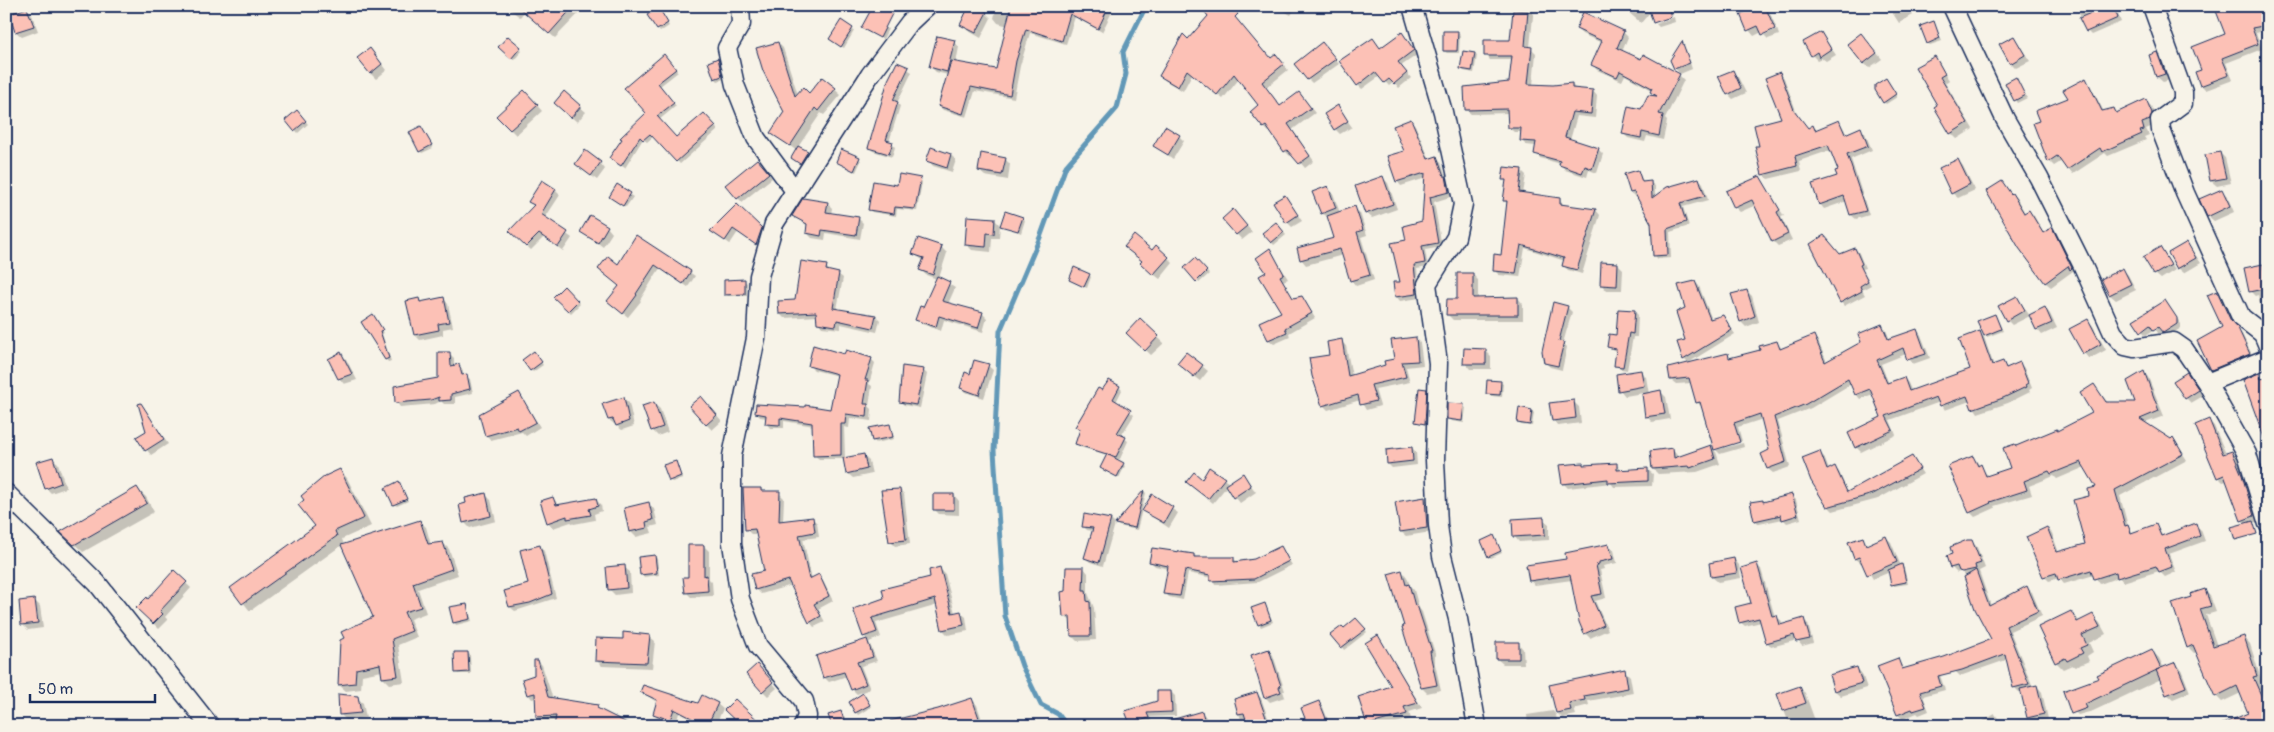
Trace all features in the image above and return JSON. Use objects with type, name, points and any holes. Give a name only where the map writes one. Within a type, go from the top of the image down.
[{"type":"street","points":[[740,6],[741,24],[727,48],[735,85],[756,138],[795,191]]},
{"type":"street","points":[[803,726],[807,716],[804,701],[758,646],[740,599],[732,543],[732,456],[756,338],[759,276],[774,224],[870,75],[910,22],[927,6]]},
{"type":"street","points":[[1412,6],[1443,112],[1463,204],[1456,237],[1427,284],[1438,363],[1435,460],[1438,525],[1442,556],[1458,619],[1477,726]]},
{"type":"street","points":[[1952,6],[2005,119],[2039,178],[2082,264],[2113,334],[2125,346],[2134,348],[2174,342],[2184,349],[2207,383],[2247,454],[2268,524]]},
{"type":"street","points":[[2152,6],[2183,92],[2183,103],[2160,120],[2161,130],[2185,193],[2242,317],[2263,334],[2268,346]]},
{"type":"street","points":[[2207,383],[2268,358]]},
{"type":"street","points":[[6,493],[97,583],[210,726]]},
{"type":"building","points":[[517,6],[574,6],[549,34]]},
{"type":"building","points":[[873,6],[896,6],[880,38],[861,28]]},
{"type":"building","points":[[969,6],[976,6],[987,12],[976,33],[960,25]]},
{"type":"building","points":[[1011,6],[1109,6],[1098,29],[1070,14],[1062,41],[1026,29],[1016,61],[1010,95],[971,87],[963,114],[938,106],[951,61],[996,69]]},
{"type":"building","points":[[1200,6],[1232,6],[1238,14],[1235,17],[1265,53],[1271,58],[1276,54],[1284,64],[1262,82],[1280,106],[1299,92],[1311,108],[1288,124],[1310,156],[1299,164],[1287,150],[1284,152],[1266,126],[1263,128],[1250,112],[1258,105],[1234,74],[1217,95],[1187,70],[1178,87],[1159,76],[1183,34],[1188,39],[1208,16]]},
{"type":"building","points":[[1648,6],[1668,6],[1671,17],[1653,23]]},
{"type":"building","points":[[1759,6],[1765,6],[1775,29],[1762,35],[1758,26],[1747,31],[1740,14]]},
{"type":"building","points":[[2096,6],[2113,6],[2118,18],[2086,32],[2079,18],[2098,10]]},
{"type":"building","points":[[2229,6],[2268,6],[2268,25],[2252,28],[2258,44],[2222,58],[2229,75],[2200,86],[2195,72],[2201,70],[2192,47],[2225,34],[2216,11]]},
{"type":"building","points":[[27,8],[34,26],[15,32],[9,14]]},
{"type":"building","points":[[659,8],[668,23],[657,30],[647,15]]},
{"type":"building","points":[[1513,10],[1528,11],[1525,46],[1532,47],[1528,84],[1553,85],[1572,83],[1572,88],[1593,90],[1591,114],[1572,112],[1565,137],[1599,148],[1592,169],[1585,166],[1582,173],[1559,165],[1560,161],[1534,154],[1536,142],[1520,141],[1521,128],[1508,128],[1507,109],[1465,110],[1464,87],[1509,82],[1512,56],[1484,56],[1484,40],[1510,40]]},
{"type":"building","points":[[1583,12],[1624,31],[1617,48],[1641,59],[1643,54],[1680,74],[1659,114],[1663,115],[1659,136],[1642,132],[1641,138],[1622,134],[1628,106],[1641,109],[1648,95],[1657,96],[1650,92],[1652,88],[1620,71],[1617,77],[1591,65],[1602,41],[1576,29]]},
{"type":"building","points":[[841,20],[853,28],[841,47],[829,39]]},
{"type":"building","points":[[1934,21],[1940,38],[1927,44],[1920,26]]},
{"type":"building","points":[[1443,31],[1458,31],[1457,51],[1443,51]]},
{"type":"building","points":[[1402,32],[1414,50],[1398,62],[1407,73],[1394,84],[1389,79],[1384,83],[1375,72],[1357,86],[1339,61],[1373,38],[1380,48]]},
{"type":"building","points":[[1821,32],[1831,49],[1819,57],[1817,52],[1811,56],[1803,42]]},
{"type":"building","points":[[1861,33],[1877,53],[1863,64],[1847,44]]},
{"type":"building","points":[[508,36],[521,47],[511,59],[498,47]]},
{"type":"building","points":[[937,36],[955,40],[947,72],[929,67]]},
{"type":"building","points":[[2014,36],[2025,55],[2010,64],[1999,44]]},
{"type":"building","points":[[1682,41],[1690,63],[1674,69],[1670,60]]},
{"type":"building","points":[[778,42],[795,96],[803,87],[809,93],[822,77],[836,88],[818,111],[815,108],[790,146],[770,133],[784,112],[763,71],[756,48]]},
{"type":"building","points":[[1322,42],[1336,59],[1307,80],[1294,64]]},
{"type":"building","points":[[370,48],[382,64],[370,74],[357,58]]},
{"type":"building","points":[[1463,51],[1475,53],[1472,71],[1460,69]]},
{"type":"building","points":[[2157,52],[2165,74],[2156,77],[2149,55]]},
{"type":"building","points":[[664,54],[676,69],[658,83],[674,103],[657,116],[676,137],[704,113],[716,126],[676,162],[650,134],[643,140],[640,137],[621,166],[609,158],[622,139],[620,138],[646,113],[624,88]]},
{"type":"building","points":[[1935,56],[1945,74],[1940,77],[1968,123],[1950,134],[1934,107],[1937,105],[1915,67]]},
{"type":"building","points":[[718,58],[722,76],[714,79],[708,62]]},
{"type":"building","points":[[897,62],[909,67],[893,100],[898,102],[886,140],[893,142],[889,154],[868,148],[888,80]]},
{"type":"building","points":[[1733,70],[1741,88],[1727,95],[1718,76]]},
{"type":"building","points":[[1780,72],[1794,110],[1808,128],[1813,125],[1815,130],[1839,120],[1845,134],[1861,127],[1868,146],[1847,154],[1866,211],[1850,215],[1844,196],[1819,205],[1812,184],[1837,176],[1835,171],[1838,170],[1828,145],[1795,156],[1797,166],[1762,175],[1755,146],[1759,146],[1754,125],[1781,118],[1765,78]]},
{"type":"building","points":[[2016,77],[2025,95],[2014,101],[2005,83]]},
{"type":"building","points":[[1886,78],[1896,94],[1883,103],[1875,90],[1875,85]]},
{"type":"building","points":[[2086,78],[2102,111],[2114,108],[2116,113],[2146,99],[2152,113],[2150,120],[2142,123],[2144,130],[2140,131],[2142,134],[2102,152],[2100,148],[2067,170],[2057,156],[2048,162],[2033,123],[2039,121],[2035,111],[2068,98],[2063,90]]},
{"type":"building","points":[[524,90],[538,105],[510,130],[496,116]]},
{"type":"building","points":[[564,91],[581,106],[571,118],[554,103]]},
{"type":"building","points":[[1338,105],[1348,121],[1334,130],[1324,114]]},
{"type":"building","points":[[297,110],[306,121],[294,131],[285,120]]},
{"type":"building","points":[[1411,119],[1428,159],[1437,156],[1444,176],[1446,176],[1449,192],[1430,197],[1438,243],[1422,246],[1425,263],[1414,265],[1417,294],[1395,297],[1393,282],[1400,282],[1391,243],[1406,240],[1403,226],[1422,221],[1425,173],[1396,182],[1387,156],[1404,151],[1393,126]]},
{"type":"building","points":[[421,126],[432,145],[419,152],[409,132]]},
{"type":"building","points":[[1165,126],[1180,135],[1168,155],[1153,146]]},
{"type":"building","points":[[798,146],[808,151],[800,164],[791,158]]},
{"type":"building","points":[[931,147],[951,154],[947,168],[926,161]]},
{"type":"building","points":[[841,149],[860,157],[854,171],[836,162]]},
{"type":"building","points":[[585,150],[601,162],[591,176],[575,164]]},
{"type":"building","points":[[2220,152],[2226,178],[2210,181],[2205,155]]},
{"type":"building","points":[[981,153],[1006,158],[1002,175],[978,171]]},
{"type":"building","points":[[757,159],[769,173],[737,199],[725,185]]},
{"type":"building","points":[[1958,159],[1970,184],[1951,194],[1939,168]]},
{"type":"building","points":[[1504,167],[1522,169],[1519,192],[1560,198],[1560,204],[1596,209],[1577,270],[1562,266],[1564,258],[1521,245],[1516,273],[1493,271],[1494,254],[1501,255],[1507,201],[1503,201],[1506,180],[1502,180]]},
{"type":"building","points":[[1638,170],[1642,182],[1651,181],[1652,198],[1667,187],[1699,178],[1705,196],[1680,203],[1686,222],[1667,229],[1668,255],[1653,256],[1651,223],[1634,192],[1630,193],[1624,174]]},
{"type":"building","points":[[899,174],[921,178],[915,209],[895,207],[894,214],[868,210],[873,181],[897,185]]},
{"type":"building","points":[[1383,176],[1393,204],[1365,214],[1355,186]]},
{"type":"building","points":[[1760,176],[1780,210],[1777,212],[1788,234],[1772,242],[1752,200],[1734,208],[1726,191]]},
{"type":"building","points":[[542,180],[556,189],[541,214],[568,232],[558,247],[539,234],[526,247],[509,231],[534,205],[528,202]]},
{"type":"building","points":[[2002,181],[2024,213],[2029,210],[2043,233],[2052,227],[2072,268],[2070,270],[2068,266],[2045,283],[2019,248],[1986,191]]},
{"type":"building","points":[[617,184],[631,193],[623,206],[609,197]]},
{"type":"building","points":[[1328,186],[1336,208],[1321,214],[1312,192]]},
{"type":"building","points":[[2222,189],[2230,206],[2207,217],[2199,199]]},
{"type":"building","points":[[1285,195],[1298,215],[1286,223],[1273,202]]},
{"type":"building","points":[[803,198],[828,202],[826,212],[859,217],[856,235],[822,230],[821,236],[806,233],[807,224],[792,216]]},
{"type":"building","points":[[737,204],[762,228],[756,245],[733,229],[725,241],[710,231]]},
{"type":"building","points":[[1355,206],[1363,230],[1357,232],[1370,275],[1350,281],[1340,249],[1300,260],[1297,248],[1334,238],[1327,216]]},
{"type":"building","points":[[1233,209],[1247,226],[1236,235],[1222,219]]},
{"type":"building","points":[[1005,211],[1023,217],[1018,231],[1000,226]]},
{"type":"building","points":[[590,215],[608,226],[598,243],[580,232]]},
{"type":"building","points":[[967,216],[995,218],[994,234],[987,233],[986,247],[965,245]]},
{"type":"building","points":[[1276,222],[1284,232],[1271,243],[1262,233]]},
{"type":"building","points":[[636,235],[691,271],[683,284],[655,265],[623,314],[607,301],[619,286],[598,269],[608,256],[618,264]]},
{"type":"building","points":[[1134,235],[1152,250],[1156,245],[1169,257],[1153,275],[1140,263],[1142,261],[1124,247]]},
{"type":"building","points":[[1824,235],[1840,254],[1855,248],[1862,264],[1860,265],[1868,281],[1860,286],[1862,291],[1840,303],[1810,244]]},
{"type":"building","points":[[918,238],[942,246],[933,275],[919,270],[924,258],[912,254]]},
{"type":"building","points":[[2187,242],[2196,258],[2177,269],[2168,253]]},
{"type":"building","points":[[2160,247],[2171,265],[2154,275],[2143,257]]},
{"type":"building","points":[[1270,248],[1284,274],[1280,276],[1293,298],[1302,296],[1312,313],[1285,328],[1287,332],[1268,340],[1259,322],[1281,312],[1259,276],[1266,272],[1256,258]]},
{"type":"building","points":[[1195,258],[1207,271],[1196,282],[1184,268]]},
{"type":"building","points":[[801,261],[827,265],[826,270],[839,273],[833,308],[876,315],[873,328],[837,320],[836,326],[817,323],[816,312],[779,314],[778,301],[795,300]]},
{"type":"building","points":[[1601,262],[1618,263],[1617,286],[1600,285]]},
{"type":"building","points":[[2263,264],[2268,288],[2249,292],[2244,268]]},
{"type":"building","points":[[1074,267],[1090,274],[1084,287],[1069,280]]},
{"type":"building","points":[[2123,268],[2131,284],[2109,295],[2101,279]]},
{"type":"building","points":[[1457,273],[1473,273],[1473,298],[1518,297],[1518,315],[1446,315],[1447,299],[1457,299]]},
{"type":"building","points":[[937,276],[950,282],[942,301],[983,312],[978,328],[939,316],[936,327],[915,320],[920,306],[923,307]]},
{"type":"building","points":[[745,279],[745,294],[724,295],[724,280]]},
{"type":"building","points":[[1695,281],[1710,319],[1723,315],[1732,330],[1683,360],[1677,342],[1685,340],[1676,312],[1685,308],[1678,285]]},
{"type":"building","points":[[564,286],[578,301],[568,311],[553,297]]},
{"type":"building","points":[[1747,290],[1755,316],[1740,322],[1731,294]]},
{"type":"building","points":[[2217,291],[2231,321],[2238,328],[2250,354],[2211,370],[2197,341],[2222,327],[2207,295]]},
{"type":"building","points":[[2017,296],[2025,310],[2006,321],[1998,306]]},
{"type":"building","points":[[444,297],[449,322],[438,324],[439,330],[414,335],[406,301],[419,298],[420,302]]},
{"type":"building","points":[[2165,300],[2177,318],[2177,324],[2163,333],[2158,327],[2153,330],[2150,325],[2141,332],[2133,320]]},
{"type":"building","points":[[1553,302],[1568,306],[1559,341],[1564,342],[1558,366],[1544,363],[1542,351]]},
{"type":"building","points":[[2045,307],[2052,323],[2036,330],[2029,315]]},
{"type":"building","points":[[1618,309],[1635,310],[1633,334],[1629,333],[1623,367],[1614,366],[1616,349],[1607,347],[1609,334],[1616,335]]},
{"type":"building","points":[[373,314],[383,330],[380,331],[389,358],[385,360],[361,322]]},
{"type":"building","points":[[1995,314],[2001,329],[1984,336],[1977,321]]},
{"type":"building","points":[[1140,318],[1159,336],[1145,351],[1126,333]]},
{"type":"building","points":[[2088,319],[2101,344],[2083,354],[2069,329]]},
{"type":"building","points":[[1882,324],[1888,339],[1917,329],[1926,354],[1907,360],[1903,348],[1877,360],[1887,383],[1904,377],[1909,391],[1970,369],[1959,339],[1980,331],[1992,365],[2003,361],[2006,368],[2020,362],[2028,383],[2025,385],[2026,387],[2003,398],[1972,409],[1967,396],[1940,406],[1936,397],[1886,416],[1893,430],[1855,448],[1848,433],[1881,417],[1870,389],[1855,395],[1848,379],[1806,404],[1774,417],[1786,462],[1767,469],[1761,454],[1769,450],[1760,414],[1734,423],[1740,442],[1714,450],[1700,402],[1696,403],[1689,378],[1670,380],[1668,368],[1728,353],[1729,358],[1760,350],[1759,346],[1777,341],[1780,349],[1814,335],[1825,362],[1861,342],[1858,334]]},
{"type":"building","points":[[1416,337],[1418,361],[1402,362],[1406,377],[1371,385],[1376,401],[1360,405],[1358,395],[1322,406],[1312,376],[1309,358],[1329,355],[1327,342],[1342,339],[1348,376],[1385,365],[1384,361],[1394,359],[1391,340]]},
{"type":"building","points":[[813,345],[844,354],[846,350],[872,358],[865,380],[868,380],[864,404],[868,404],[867,417],[846,414],[845,424],[841,424],[841,455],[813,456],[812,423],[780,418],[780,425],[765,424],[766,415],[755,413],[756,404],[805,407],[805,405],[830,409],[837,374],[808,366]]},
{"type":"building","points":[[1464,348],[1486,349],[1486,364],[1463,364]]},
{"type":"building","points":[[534,351],[542,362],[530,371],[522,360]]},
{"type":"building","points":[[341,352],[352,374],[338,379],[328,359]]},
{"type":"building","points":[[438,352],[450,352],[451,366],[459,364],[462,375],[467,374],[470,389],[451,394],[451,400],[439,401],[439,397],[431,400],[395,403],[394,386],[438,378]]},
{"type":"building","points":[[1186,352],[1203,365],[1194,377],[1177,363]]},
{"type":"building","points":[[974,360],[989,364],[979,395],[960,388],[965,372],[970,374]]},
{"type":"building","points":[[902,366],[924,369],[916,405],[899,402]]},
{"type":"building","points":[[1641,370],[1644,386],[1618,391],[1616,374]]},
{"type":"building","points":[[2144,371],[2159,411],[2140,419],[2171,439],[2173,437],[2183,454],[2115,490],[2125,526],[2128,525],[2131,533],[2156,524],[2161,536],[2196,523],[2200,536],[2165,549],[2172,567],[2159,572],[2156,566],[2117,578],[2116,572],[2094,579],[2091,570],[2058,580],[2056,573],[2043,577],[2026,537],[2047,527],[2057,552],[2085,544],[2073,500],[2089,496],[2088,489],[2096,487],[2081,462],[2051,474],[2049,471],[2024,481],[2027,490],[1990,502],[1969,513],[1948,466],[1973,456],[1978,466],[1981,464],[1986,476],[2010,468],[2003,448],[2015,444],[2016,446],[2057,429],[2057,431],[2092,413],[2080,393],[2094,384],[2106,402],[2135,402],[2127,381]]},
{"type":"building","points":[[2187,372],[2199,390],[2185,399],[2173,381]]},
{"type":"building","points":[[2259,373],[2261,379],[2268,377],[2268,442],[2266,443],[2243,380]]},
{"type":"building","points":[[1109,380],[1120,386],[1113,399],[1131,410],[1117,433],[1126,437],[1116,457],[1075,444],[1080,429],[1075,427],[1098,388],[1102,390]]},
{"type":"building","points":[[1487,380],[1501,381],[1500,395],[1486,394]]},
{"type":"building","points":[[1419,388],[1427,389],[1425,424],[1415,422]]},
{"type":"building","points":[[1661,390],[1665,414],[1645,417],[1642,394]]},
{"type":"building","points":[[519,392],[536,422],[519,431],[517,427],[485,436],[479,414]]},
{"type":"building","points":[[701,396],[717,415],[706,425],[689,406]]},
{"type":"building","points":[[624,397],[629,421],[616,426],[613,419],[608,420],[602,404]]},
{"type":"building","points":[[1574,400],[1576,418],[1552,421],[1549,403]]},
{"type":"building","points":[[654,402],[663,427],[651,431],[642,406]]},
{"type":"building","points":[[141,403],[164,439],[145,451],[136,437],[146,431],[138,404]]},
{"type":"building","points":[[1447,403],[1464,404],[1462,421],[1447,419]]},
{"type":"building","points":[[1519,407],[1532,410],[1530,425],[1517,423]]},
{"type":"building","points":[[2209,419],[2223,454],[2232,451],[2242,475],[2254,516],[2241,521],[2224,475],[2217,478],[2195,425]]},
{"type":"building","points":[[890,424],[893,437],[872,441],[869,428]]},
{"type":"building","points":[[1711,445],[1715,459],[1690,468],[1689,466],[1652,469],[1650,451],[1673,448],[1674,458]]},
{"type":"building","points":[[1412,447],[1413,461],[1387,464],[1386,450]]},
{"type":"building","points":[[1820,451],[1827,470],[1835,466],[1847,492],[1912,456],[1920,469],[1873,494],[1827,507],[1811,481],[1802,458]]},
{"type":"building","points":[[864,454],[867,469],[846,474],[843,458]]},
{"type":"building","points":[[1107,454],[1124,463],[1117,477],[1100,468]]},
{"type":"building","points":[[53,457],[61,483],[45,489],[36,462]]},
{"type":"building","points":[[676,461],[681,476],[669,481],[663,465]]},
{"type":"building","points":[[1583,463],[1583,465],[1617,463],[1617,470],[1648,468],[1648,481],[1608,483],[1608,479],[1562,484],[1559,465]]},
{"type":"building","points":[[1209,467],[1225,478],[1208,499],[1186,482],[1194,472],[1202,479]]},
{"type":"building","points":[[340,469],[364,518],[335,531],[337,536],[242,604],[230,588],[315,526],[298,505],[304,500],[301,496],[325,476]]},
{"type":"building","points":[[1243,473],[1251,486],[1233,498],[1225,485]]},
{"type":"building","points":[[399,481],[407,499],[393,505],[385,488]]},
{"type":"building","points":[[137,487],[147,503],[74,545],[60,532]]},
{"type":"building","points":[[743,488],[761,488],[761,491],[780,491],[779,521],[813,517],[815,532],[799,535],[809,579],[819,574],[829,596],[814,604],[821,616],[809,623],[788,580],[755,590],[751,574],[764,571],[755,529],[745,530]]},
{"type":"building","points":[[900,489],[906,540],[889,542],[881,490]]},
{"type":"building","points":[[1144,490],[1135,528],[1115,524]]},
{"type":"building","points":[[486,493],[491,516],[463,523],[459,505],[466,503],[465,498]]},
{"type":"building","points":[[933,494],[954,494],[954,510],[933,510]]},
{"type":"building","points":[[1152,494],[1173,507],[1164,523],[1142,511]]},
{"type":"building","points":[[1792,494],[1798,515],[1782,520],[1781,515],[1754,521],[1750,502],[1763,500],[1763,502]]},
{"type":"building","points":[[553,497],[556,505],[596,498],[598,506],[589,509],[591,515],[567,519],[567,516],[547,523],[540,501]]},
{"type":"building","points":[[1425,497],[1427,528],[1400,532],[1395,502]]},
{"type":"building","points":[[649,502],[653,520],[646,522],[647,528],[629,532],[624,508]]},
{"type":"building","points":[[1084,514],[1111,519],[1099,563],[1084,558],[1093,528],[1082,527]]},
{"type":"building","points":[[1544,517],[1545,535],[1513,537],[1512,519]]},
{"type":"building","points":[[420,520],[428,544],[443,542],[452,569],[413,583],[421,607],[404,612],[412,631],[392,639],[398,676],[382,678],[380,664],[356,669],[355,683],[338,685],[340,640],[344,638],[341,632],[373,617],[341,545]]},
{"type":"building","points":[[2253,521],[2257,534],[2235,540],[2231,527]]},
{"type":"building","points":[[1494,535],[1501,551],[1488,557],[1481,541]]},
{"type":"building","points":[[1886,536],[1897,562],[1867,575],[1859,557],[1854,559],[1848,542],[1863,537],[1866,545]]},
{"type":"building","points":[[1967,540],[1972,540],[1981,563],[1975,565],[1976,569],[1962,572],[1959,571],[1957,566],[1950,568],[1946,556],[1952,554],[1950,547]]},
{"type":"building","points":[[1609,544],[1613,559],[1599,562],[1596,565],[1602,594],[1591,596],[1604,625],[1584,634],[1579,622],[1570,575],[1529,581],[1526,565],[1566,559],[1565,553]]},
{"type":"building","points":[[540,545],[552,594],[530,603],[509,607],[504,591],[528,584],[520,550]]},
{"type":"building","points":[[688,545],[704,545],[704,576],[707,575],[708,591],[685,593],[683,577],[688,577]]},
{"type":"building","points":[[1281,546],[1289,561],[1254,579],[1210,581],[1210,575],[1185,570],[1180,596],[1163,594],[1168,566],[1149,562],[1152,548],[1194,554],[1194,557],[1234,557],[1234,562],[1254,559]]},
{"type":"building","points":[[655,555],[657,573],[640,575],[638,557]]},
{"type":"building","points":[[1734,558],[1737,573],[1711,577],[1709,563]]},
{"type":"building","points":[[1757,563],[1772,616],[1777,615],[1780,625],[1804,618],[1810,639],[1796,642],[1794,635],[1766,643],[1759,618],[1739,623],[1735,607],[1751,603],[1741,568]]},
{"type":"building","points":[[1902,564],[1906,582],[1891,585],[1888,570]]},
{"type":"building","points":[[625,565],[627,588],[608,590],[606,567]]},
{"type":"building","points":[[940,567],[952,613],[961,611],[964,625],[942,630],[935,599],[872,618],[877,632],[863,637],[853,609],[884,598],[882,589],[930,577],[929,570]]},
{"type":"building","points":[[1066,567],[1084,567],[1083,590],[1086,590],[1087,601],[1090,602],[1091,636],[1071,636],[1070,616],[1063,617],[1061,592],[1065,591]]},
{"type":"building","points":[[174,570],[187,582],[160,611],[163,614],[153,624],[136,608],[147,597],[148,599]]},
{"type":"building","points":[[1402,570],[1406,585],[1409,584],[1415,606],[1417,605],[1432,651],[1430,651],[1431,658],[1437,685],[1421,688],[1402,627],[1404,626],[1388,574]]},
{"type":"building","points":[[1976,570],[1989,606],[2027,586],[2038,611],[2006,626],[2029,684],[2013,688],[2005,654],[1962,670],[1938,676],[1941,686],[1920,692],[1926,707],[1913,711],[1912,709],[1897,715],[1877,666],[1898,658],[1902,669],[1944,657],[1991,639],[1975,609],[1964,577]]},
{"type":"building","points":[[2205,589],[2211,606],[2200,609],[2213,646],[2244,636],[2257,676],[2253,677],[2268,711],[2268,722],[2260,726],[2218,726],[2248,713],[2237,686],[2215,697],[2193,645],[2187,648],[2172,603],[2191,597],[2190,594]]},
{"type":"building","points":[[35,599],[38,623],[21,625],[19,601]]},
{"type":"building","points":[[1265,603],[1271,620],[1258,625],[1251,608]]},
{"type":"building","points":[[467,604],[470,619],[453,623],[449,607]]},
{"type":"building","points":[[2071,611],[2077,622],[2093,614],[2100,627],[2082,635],[2087,645],[2080,648],[2083,653],[2067,661],[2065,658],[2055,663],[2038,627]]},
{"type":"building","points":[[1356,618],[1366,629],[1341,648],[1330,635],[1342,626],[1344,628]]},
{"type":"building","points":[[623,632],[650,635],[647,663],[595,661],[596,638],[623,639]]},
{"type":"building","points":[[1378,635],[1418,703],[1404,707],[1407,714],[1367,725],[1358,697],[1391,686],[1365,643]]},
{"type":"building","points":[[867,639],[873,657],[857,662],[866,684],[851,690],[844,672],[823,678],[816,656]]},
{"type":"building","points":[[1496,642],[1519,642],[1519,659],[1496,659]]},
{"type":"building","points":[[1269,649],[1281,686],[1279,687],[1281,692],[1264,698],[1251,655]]},
{"type":"building","points":[[2152,649],[2161,668],[2085,704],[2087,708],[2071,714],[2063,691],[2099,678],[2097,675]]},
{"type":"building","points":[[454,652],[468,652],[469,672],[455,673]]},
{"type":"building","points":[[534,660],[538,660],[548,697],[598,705],[597,708],[633,726],[554,726],[556,716],[536,717],[535,693],[527,695],[522,679],[534,675]]},
{"type":"building","points":[[2176,662],[2186,687],[2166,695],[2156,670]]},
{"type":"building","points":[[757,664],[773,682],[762,692],[746,674]]},
{"type":"building","points":[[1857,667],[1862,683],[1834,691],[1829,675]]},
{"type":"building","points":[[1625,669],[1628,688],[1584,696],[1585,700],[1569,703],[1571,710],[1556,713],[1549,685]]},
{"type":"building","points":[[643,685],[698,703],[702,695],[718,703],[707,726],[674,709],[670,720],[653,714],[657,700],[640,692]]},
{"type":"building","points":[[2037,685],[2044,714],[2027,718],[2020,689]]},
{"type":"building","points":[[1800,686],[1806,703],[1783,711],[1777,694]]},
{"type":"building","points":[[1157,691],[1171,691],[1172,712],[1147,713],[1149,718],[1130,724],[1125,711],[1157,701]]},
{"type":"building","points":[[1257,692],[1269,726],[1248,726],[1244,713],[1238,714],[1234,699]]},
{"type":"building","points":[[863,693],[870,705],[855,713],[849,702]]},
{"type":"building","points":[[338,694],[358,696],[361,713],[339,715]]},
{"type":"building","points":[[972,698],[979,718],[955,726],[953,726],[951,720],[928,726],[891,726],[890,721]]},
{"type":"building","points":[[735,699],[764,726],[741,726],[724,710]]},
{"type":"building","points":[[1319,701],[1329,726],[1308,726],[1301,708]]},
{"type":"building","points":[[841,711],[846,726],[832,726],[828,715]]},
{"type":"building","points":[[1202,711],[1206,726],[1164,726],[1164,722]]},
{"type":"waterway","points":[[1067,726],[1058,714],[1041,705],[1022,666],[1005,616],[994,451],[1000,331],[1041,235],[1066,166],[1117,108],[1126,74],[1123,52],[1146,6]]}]
